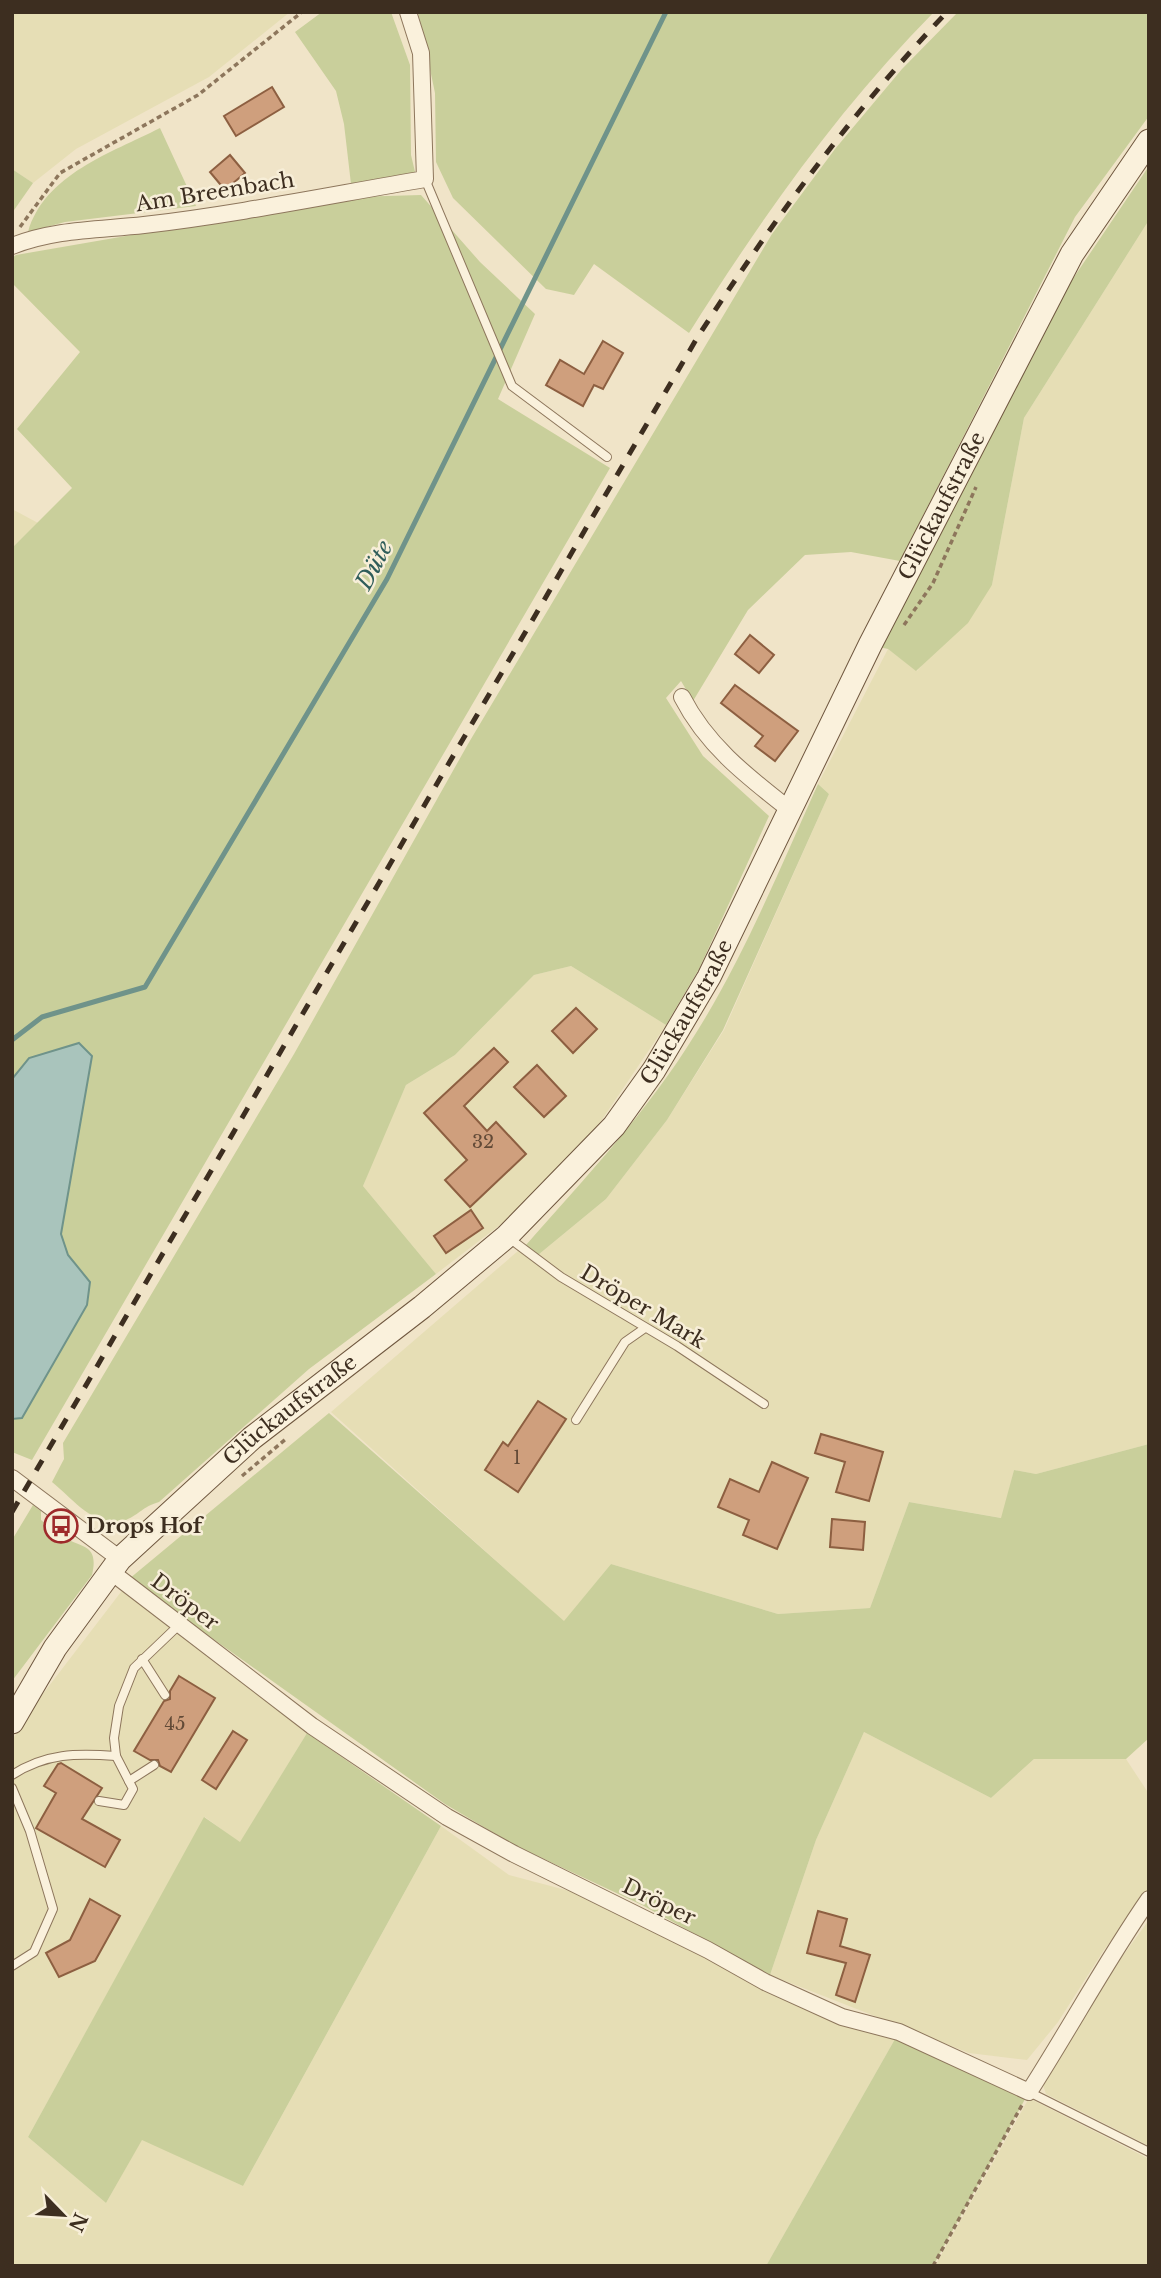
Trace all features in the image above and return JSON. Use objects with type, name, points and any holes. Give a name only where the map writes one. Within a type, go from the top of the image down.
[{"type":"main road","name":"Glückaufstraße","points":[[12,1722],[55,1648],[115,1565],[251,1438],[422,1307],[507,1236],[614,1126],[654,1070],[709,977],[870,645],[1072,254],[1149,141]]},
{"type":"street","points":[[408,12],[421,53],[425,179]]},
{"type":"street","name":"Am Breenbach","points":[[15,238],[144,225],[425,179]]},
{"type":"street","points":[[682,697],[695,724],[735,767],[790,810]]},
{"type":"street","name":"Dröper","points":[[12,1478],[180,1624],[312,1726],[447,1817],[708,1950],[765,1982],[842,2017],[900,2032],[1029,2092]]},
{"type":"street","points":[[1029,2092],[1074,2021],[1109,1956],[1149,1899]]},
{"type":"lane","points":[[425,179],[512,386],[607,457]]},
{"type":"lane","name":"Dröper Mark","points":[[507,1236],[544,1266],[764,1404]]},
{"type":"lane","points":[[576,1420],[625,1342],[645,1328]]},
{"type":"lane","points":[[99,1801],[124,1805],[133,1788],[117,1756],[114,1738],[119,1706],[126,1683],[142,1659],[180,1624]]},
{"type":"lane","points":[[142,1659],[165,1695]]},
{"type":"lane","points":[[12,1775],[32,1762],[74,1752],[117,1756]]},
{"type":"lane","points":[[129,1781],[154,1765]]},
{"type":"lane","points":[[12,1788],[30,1831],[53,1909],[34,1952],[12,1966]]},
{"type":"lane","points":[[1029,2092],[1149,2151]]},
{"type":"path","points":[[15,238],[29,211],[60,173],[198,95],[302,12]]},
{"type":"path","points":[[903,627],[933,583],[977,481]]},
{"type":"path","points":[[238,1480],[291,1435]]},
{"type":"path","points":[[933,2266],[1029,2092]]},
{"type":"shaded area","points":[[12,12],[290,12],[209,77],[76,149],[33,183],[12,169]]},
{"type":"shaded area","points":[[1149,220],[1149,1444],[1036,1474],[1014,1470],[1002,1518],[909,1502],[870,1608],[778,1614],[611,1564],[564,1622],[331,1412],[518,1251],[538,1255],[606,1199],[667,1120],[724,1030],[829,794],[818,784],[888,649],[917,671],[992,585],[1024,418]]},
{"type":"shaded area","points":[[12,509],[38,523],[12,548]]},
{"type":"shaded area","points":[[571,966],[666,1025],[599,1124],[518,1211],[436,1274],[363,1186],[379,1145],[406,1085],[455,1055],[534,975]]},
{"type":"shaded area","points":[[124,1588],[307,1733],[240,1843],[205,1817],[28,2137],[106,2203],[142,2139],[243,2186],[441,1826],[509,1875],[615,1903],[707,1956],[899,2032],[766,2266],[12,2266],[12,1740],[39,1699]]},
{"type":"shaded area","points":[[864,1732],[991,1798],[1034,1759],[1126,1759],[1149,1794],[1149,1889],[1104,1950],[1058,2022],[1027,2060],[969,2053],[770,1975],[816,1840]]},
{"type":"shaded area","points":[[1149,1920],[1149,2146],[1046,2094],[1042,2082],[1108,1976]]},
{"type":"shaded area","points":[[1029,2098],[1149,2159],[1149,2266],[935,2266]]},
{"type":"green space","points":[[322,12],[391,12],[410,65],[411,155],[416,176],[351,184],[344,124],[336,91],[295,32]]},
{"type":"green space","points":[[418,12],[934,12],[865,87],[802,166],[689,333],[594,264],[574,295],[546,289],[453,198],[436,162],[435,93]]},
{"type":"green space","points":[[958,12],[1149,12],[1149,116],[1075,217],[900,561],[851,552],[805,555],[748,610],[693,701],[681,681],[666,698],[703,756],[769,816],[699,969],[666,1025],[571,966],[534,975],[455,1055],[406,1085],[363,1186],[436,1274],[309,1369],[159,1502],[126,1520],[116,1522],[105,1521],[86,1512],[52,1482],[64,1459],[63,1443],[294,1054],[468,744],[772,234],[835,149],[902,69]]},
{"type":"green space","points":[[160,128],[196,206],[65,222],[28,232],[37,212],[64,180],[101,157]]},
{"type":"green space","points":[[1149,166],[1149,220],[1024,418],[992,585],[968,623],[916,671],[888,649],[870,645],[1070,283]]},
{"type":"green space","points":[[12,169],[33,183],[12,213]]},
{"type":"green space","points":[[421,195],[480,262],[535,314],[498,399],[610,468],[32,1460],[12,1452],[12,548],[72,488],[17,429],[80,352],[12,283],[12,258],[16,255],[352,197]]},
{"type":"green space","points":[[818,784],[829,794],[723,1030],[667,1120],[606,1199],[538,1255],[526,1245],[594,1168],[658,1089],[714,1003],[761,911]]},
{"type":"green space","points":[[329,1413],[564,1621],[611,1564],[778,1614],[870,1608],[909,1502],[1001,1518],[1014,1470],[1036,1474],[1149,1444],[1149,1738],[1126,1759],[1034,1759],[991,1798],[864,1732],[816,1840],[770,1975],[642,1905],[514,1845],[445,1804],[129,1579]]},
{"type":"green space","points":[[33,1505],[41,1511],[41,1520],[56,1532],[88,1549],[94,1565],[92,1575],[12,1681],[12,1540]]},
{"type":"green space","points":[[307,1733],[441,1826],[243,2186],[142,2140],[106,2203],[28,2137],[204,1817],[240,1842]]},
{"type":"green space","points":[[899,2032],[1029,2092],[933,2266],[766,2266]]},
{"type":"water","points":[[79,1043],[92,1056],[61,1234],[68,1255],[90,1282],[87,1305],[22,1418],[12,1419],[12,1079],[29,1058]]},
{"type":"building","points":[[272,87],[284,107],[236,136],[224,116]]},
{"type":"building","points":[[230,155],[245,173],[225,190],[210,172]]},
{"type":"building","points":[[603,341],[623,353],[603,389],[594,385],[583,406],[546,385],[560,360],[584,374]]},
{"type":"building","points":[[750,635],[774,655],[759,673],[735,654]]},
{"type":"building","points":[[735,685],[798,731],[775,761],[755,746],[763,736],[721,703]]},
{"type":"building","points":[[576,1008],[597,1029],[573,1053],[552,1031]]},
{"type":"building","points":[[494,1048],[508,1062],[464,1106],[487,1131],[496,1122],[526,1154],[470,1207],[445,1180],[467,1160],[424,1113]]},
{"type":"building","points":[[537,1065],[566,1096],[544,1117],[514,1087]]},
{"type":"building","points":[[471,1210],[483,1228],[446,1253],[434,1236]]},
{"type":"building","points":[[538,1401],[566,1419],[518,1492],[485,1470],[503,1442],[508,1446]]},
{"type":"building","points":[[821,1434],[883,1452],[869,1501],[836,1492],[845,1462],[815,1453]]},
{"type":"building","points":[[772,1462],[808,1478],[777,1549],[743,1535],[749,1520],[718,1507],[730,1479],[759,1492]]},
{"type":"building","points":[[832,1519],[865,1522],[863,1550],[830,1547]]},
{"type":"building","points":[[179,1676],[215,1698],[171,1772],[160,1766],[158,1760],[150,1760],[134,1751],[164,1701],[170,1699],[170,1691]]},
{"type":"building","points":[[233,1731],[247,1740],[216,1789],[202,1780]]},
{"type":"building","points":[[61,1763],[102,1788],[82,1819],[120,1840],[105,1867],[36,1828],[56,1793],[44,1786]]},
{"type":"building","points":[[90,1899],[120,1916],[95,1961],[59,1977],[46,1953],[70,1940]]},
{"type":"building","points":[[818,1911],[847,1919],[840,1946],[870,1955],[855,2002],[836,1995],[846,1963],[807,1953]]},
{"type":"waterway","name":"Düte","points":[[12,1040],[42,1017],[145,987],[387,579],[666,12]]},
{"type":"railway","points":[[12,1512],[697,338],[814,169],[878,89],[947,12]]},
{"type":"place","name":"Drops Hof","points":[[61,1526]]}]
